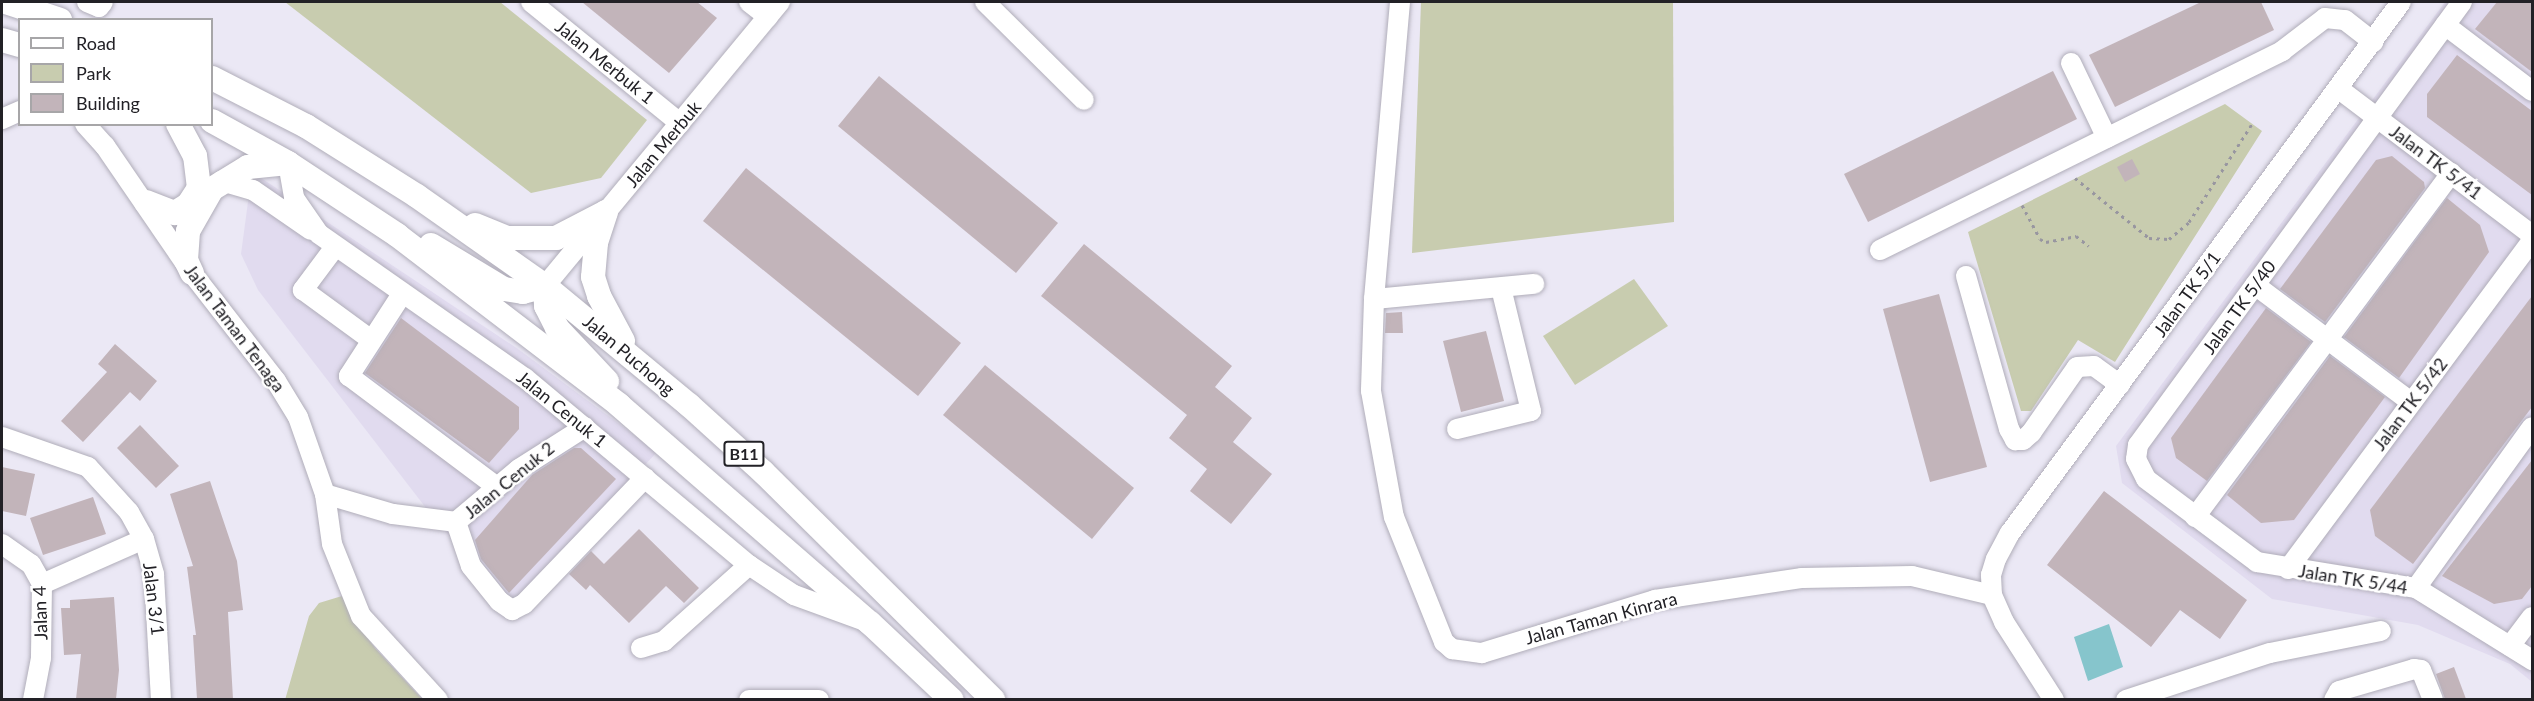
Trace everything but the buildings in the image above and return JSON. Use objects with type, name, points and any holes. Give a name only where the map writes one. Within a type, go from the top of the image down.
[{"type":"main road","points":[[6,2],[54,18]]},
{"type":"main road","points":[[2,40],[18,44]]},
{"type":"main road","name":"Jalan Puchong","points":[[213,79],[306,126],[417,196],[545,286],[633,357],[763,472],[993,699]]},
{"type":"main road","name":"B11","points":[[213,122],[288,163],[397,235],[620,405],[870,623],[952,699]]},
{"type":"main road","points":[[146,202],[175,213],[188,205],[199,188],[195,156],[179,126]]},
{"type":"main road","points":[[192,273],[186,260],[188,231],[203,200],[221,181],[248,167],[288,163]]},
{"type":"main road","points":[[417,196],[481,228],[528,241],[556,238],[606,212]]},
{"type":"main road","points":[[606,212],[597,243],[593,278],[610,321],[633,357]]},
{"type":"main road","points":[[397,235],[433,246],[504,289],[524,292],[545,286],[546,306],[557,328],[609,384],[620,405]]},
{"type":"street","points":[[87,2],[99,7],[103,2]]},
{"type":"street","name":"Jalan Merbuk 1","points":[[531,2],[681,123]]},
{"type":"street","points":[[749,2],[774,9]]},
{"type":"street","points":[[985,2],[1084,100]]},
{"type":"street","name":"Jalan Taman Kinrara","points":[[1400,2],[1374,299],[1371,391],[1394,517],[1438,630],[1452,649],[1482,653],[1655,600],[1802,578],[1912,576],[1992,595]]},
{"type":"street","name":"Jalan TK 5/1","points":[[1992,595],[1991,575],[2010,533],[2401,2]]},
{"type":"street","name":"Jalan TK 5/40","points":[[2288,569],[2257,562],[2195,517],[2140,472],[2136,459],[2138,444],[2462,2]]},
{"type":"street","name":"Jalan Merbuk","points":[[545,286],[774,9]]},
{"type":"street","points":[[1880,250],[2282,51],[2325,18],[2345,20],[2373,42]]},
{"type":"street","points":[[2445,25],[2532,91]]},
{"type":"street","points":[[2071,63],[2107,138]]},
{"type":"street","name":"Jalan TK 5/41","points":[[2339,89],[2532,235]]},
{"type":"street","points":[[2,119],[18,112]]},
{"type":"street","name":"Jalan Taman Tenaga","points":[[87,126],[146,202],[192,273],[253,348],[298,417],[325,494],[332,544],[361,616],[438,699]]},
{"type":"street","name":"Jalan Cenuk 1","points":[[288,163],[294,198],[319,234],[335,247],[525,378],[585,426],[749,566],[794,595],[870,623]]},
{"type":"street","points":[[2195,517],[2451,173]]},
{"type":"street","points":[[221,181],[253,190],[319,234]]},
{"type":"street","name":"Jalan TK 5/42","points":[[2288,569],[2532,240]]},
{"type":"street","points":[[335,247],[303,290],[370,339]]},
{"type":"street","points":[[1965,276],[2009,429],[2015,440],[2023,440],[2031,433],[2077,367],[2094,366],[2120,385]]},
{"type":"street","points":[[1374,299],[1534,284]]},
{"type":"street","points":[[2255,285],[2411,402]]},
{"type":"street","points":[[1457,429],[1531,411],[1502,288]]},
{"type":"street","points":[[402,294],[370,339],[349,376],[497,488]]},
{"type":"street","name":"Jalan Cenuk 2","points":[[325,494],[393,513],[456,522],[558,440],[585,426]]},
{"type":"street","points":[[2416,588],[2532,428]]},
{"type":"street","name":"Jalan 3/1","points":[[2,437],[88,467],[129,512],[144,539],[154,575],[161,699]]},
{"type":"street","points":[[456,522],[471,566],[499,601],[512,610],[524,604],[645,478]]},
{"type":"street","points":[[42,584],[144,539]]},
{"type":"street","name":"Jalan 4","points":[[2,544],[31,564],[42,584],[41,658],[33,699]]},
{"type":"street","points":[[641,648],[664,641],[749,566]]},
{"type":"street","name":"Jalan TK 5/44","points":[[2288,569],[2416,588],[2532,660]]},
{"type":"street","points":[[1992,595],[2004,622],[2054,699]]},
{"type":"street","points":[[2510,646],[2532,617]]},
{"type":"street","points":[[2126,699],[2270,653],[2381,630]]},
{"type":"street","points":[[2334,699],[2339,691],[2414,669],[2421,670],[2433,699]]},
{"type":"street","points":[[749,699],[819,699]]},
{"type":"path","points":[[2075,178],[2149,238],[2169,239],[2189,222],[2252,124]]},
{"type":"path","points":[[2022,205],[2040,239],[2046,242],[2076,236],[2089,246]]},
{"type":"shaded area","points":[[2445,2],[2532,2],[2532,682],[2510,664],[2418,625],[2272,599],[2122,483],[2116,446]]},
{"type":"shaded area","points":[[252,172],[518,349],[657,452],[513,606],[436,521],[258,290],[241,254]]},
{"type":"green space","points":[[285,2],[500,2],[647,120],[601,178],[531,193]]},
{"type":"green space","points":[[1421,2],[1673,2],[1674,222],[1412,253]]},
{"type":"green space","points":[[2225,104],[2262,131],[2115,362],[2078,340],[2031,411],[2021,411],[1968,232]]},
{"type":"green space","points":[[1634,279],[1668,326],[1575,385],[1543,336]]},
{"type":"green space","points":[[342,596],[351,616],[375,648],[422,699],[285,700],[309,616],[319,603]]},
{"type":"water","points":[[2109,624],[2123,667],[2088,681],[2074,637]]}]
